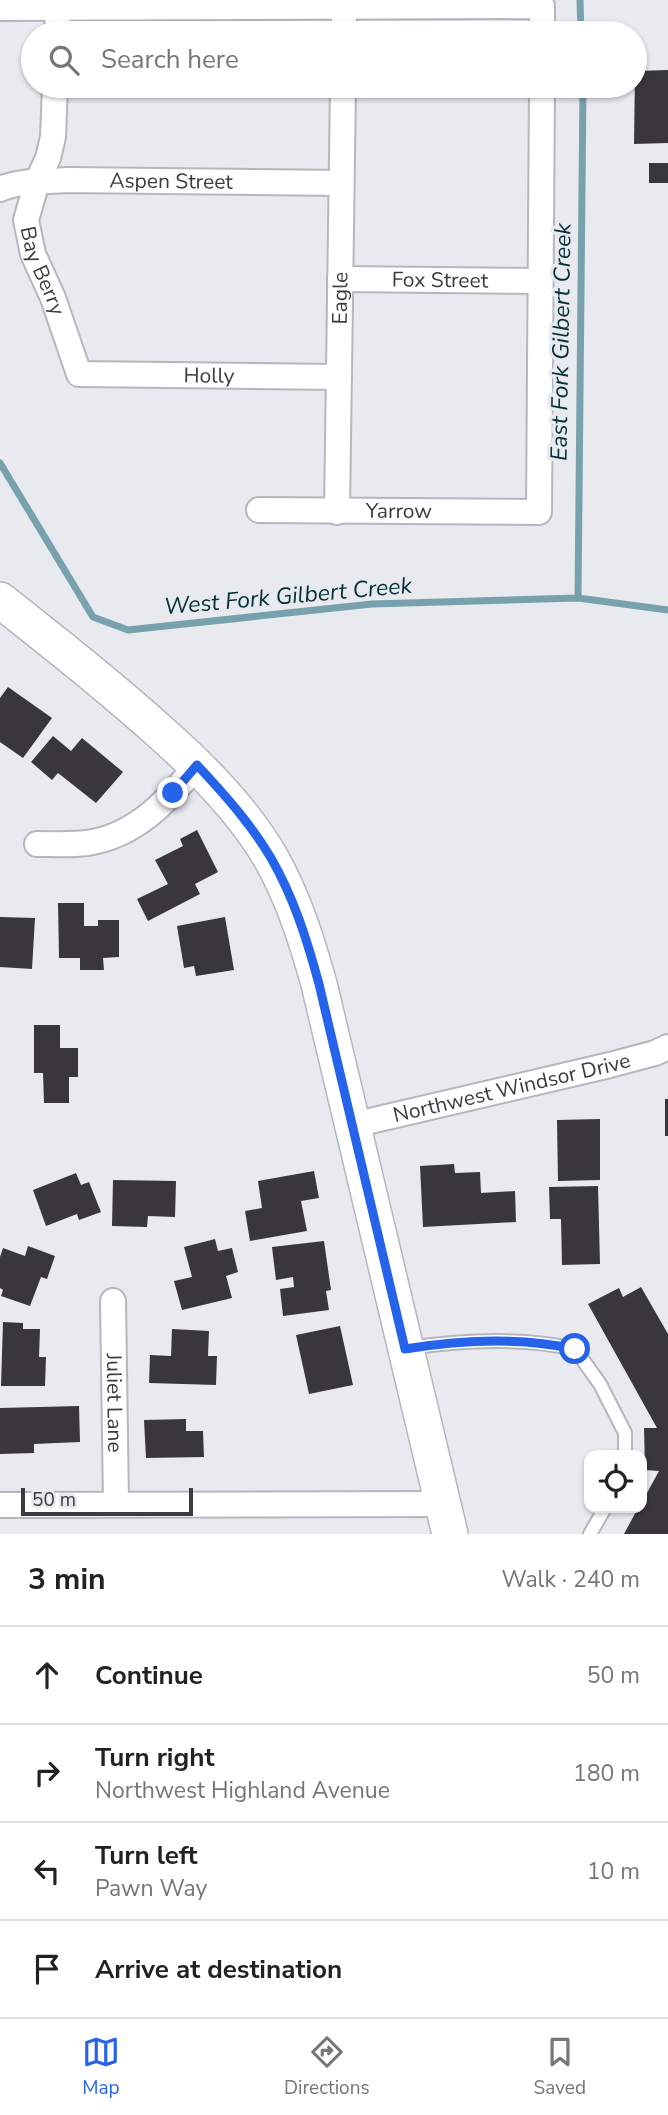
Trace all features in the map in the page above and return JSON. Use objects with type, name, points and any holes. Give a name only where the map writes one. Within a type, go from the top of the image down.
[{"type":"main road","points":[[0,600],[135,709],[197,765],[261,843],[288,890],[307,941],[446,1519]]},
{"type":"street","points":[[344,5],[344,21]]},
{"type":"street","points":[[0,8],[542,6],[542,21]]},
{"type":"street","points":[[57,21],[58,8]]},
{"type":"street","name":"Bay Berry","points":[[55,98],[53,137],[26,220],[33,254],[53,298],[79,374]]},
{"type":"street","name":"Eagle","points":[[337,512],[343,98]]},
{"type":"street","points":[[540,281],[542,98]]},
{"type":"street","name":"Aspen Street","points":[[0,189],[37,182],[81,180],[341,183]]},
{"type":"street","name":"Fox Street","points":[[340,279],[540,281]]},
{"type":"street","name":"Yarrow","points":[[259,510],[539,512],[540,281]]},
{"type":"street","name":"Holly","points":[[79,374],[339,377]]},
{"type":"street","points":[[37,844],[85,843],[108,839],[125,832],[144,821],[197,765]]},
{"type":"street","name":"Northwest Windsor Drive","points":[[353,1125],[610,1065],[668,1047]]},
{"type":"street","name":"Juliet Lane","points":[[113,1301],[116,1504]]},
{"type":"street","points":[[0,1505],[116,1504],[446,1519]]},
{"type":"lane","points":[[405,1349],[463,1343],[515,1342],[546,1342],[575,1349],[600,1384],[625,1433],[625,1450]]},
{"type":"lane","points":[[590,1534],[602,1513]]},
{"type":"building","points":[[668,70],[668,143],[634,144],[635,98],[647,98],[647,71]]},
{"type":"building","points":[[649,163],[668,163],[668,183],[649,183]]},
{"type":"building","points":[[8,687],[52,718],[23,758],[0,742],[0,698]]},
{"type":"building","points":[[53,736],[71,751],[82,738],[123,772],[96,803],[58,773],[52,780],[31,762]]},
{"type":"building","points":[[197,830],[218,872],[195,884],[200,894],[148,921],[137,899],[168,884],[155,860],[183,846],[180,839]]},
{"type":"building","points":[[58,903],[84,903],[84,926],[98,926],[98,920],[119,920],[119,957],[103,958],[104,970],[80,970],[80,958],[59,958]]},
{"type":"building","points":[[0,917],[35,918],[32,969],[0,967]]},
{"type":"building","points":[[225,917],[234,970],[196,976],[194,966],[184,968],[177,926]]},
{"type":"building","points":[[34,1025],[60,1025],[60,1048],[78,1048],[78,1077],[69,1077],[69,1103],[44,1103],[43,1073],[34,1073]]},
{"type":"building","points":[[665,1099],[668,1099],[668,1136],[665,1136]]},
{"type":"building","points":[[600,1119],[600,1180],[558,1181],[557,1120]]},
{"type":"building","points":[[454,1164],[455,1173],[480,1172],[481,1193],[515,1191],[516,1222],[423,1227],[420,1166]]},
{"type":"building","points":[[314,1171],[319,1198],[301,1201],[307,1231],[250,1241],[245,1211],[262,1208],[258,1181]]},
{"type":"building","points":[[76,1173],[81,1185],[89,1182],[101,1212],[79,1220],[77,1214],[46,1226],[33,1190]]},
{"type":"building","points":[[113,1180],[176,1181],[175,1217],[148,1216],[147,1227],[112,1226]]},
{"type":"building","points":[[598,1186],[600,1264],[562,1265],[561,1219],[550,1219],[549,1187]]},
{"type":"building","points":[[215,1239],[218,1251],[232,1248],[238,1272],[226,1276],[232,1298],[182,1310],[174,1281],[192,1277],[184,1247]]},
{"type":"building","points":[[324,1241],[331,1290],[326,1291],[329,1310],[283,1316],[280,1289],[294,1287],[293,1277],[276,1280],[272,1247]]},
{"type":"building","points":[[28,1246],[55,1256],[47,1279],[41,1277],[30,1306],[1,1296],[3,1290],[0,1288],[0,1257],[3,1248],[25,1256]]},
{"type":"building","points":[[641,1287],[668,1334],[668,1534],[624,1534],[635,1513],[647,1513],[647,1493],[659,1471],[647,1470],[647,1450],[645,1450],[644,1428],[657,1428],[588,1304],[619,1288],[623,1297]]},
{"type":"building","points":[[3,1322],[23,1323],[23,1329],[40,1329],[39,1357],[46,1357],[45,1386],[1,1386]]},
{"type":"building","points":[[340,1326],[353,1385],[309,1394],[296,1335]]},
{"type":"building","points":[[172,1329],[209,1331],[208,1356],[217,1356],[216,1385],[149,1383],[150,1355],[171,1356]]},
{"type":"building","points":[[79,1406],[80,1442],[34,1444],[34,1453],[0,1454],[0,1408]]},
{"type":"building","points":[[186,1419],[186,1431],[203,1431],[204,1457],[146,1458],[144,1420]]},
{"type":"waterway","name":"East Fork Gilbert Creek","points":[[580,0],[581,21]]},
{"type":"waterway","name":"East Fork Gilbert Creek","points":[[578,598],[583,98]]},
{"type":"waterway","name":"West Fork Gilbert Creek","points":[[0,463],[93,617],[128,630],[372,604],[578,598],[668,610]]},
{"type":"route","points":[[173,793],[197,765],[261,843],[288,890],[319,984],[405,1349],[463,1343],[546,1342],[575,1349]]}]
